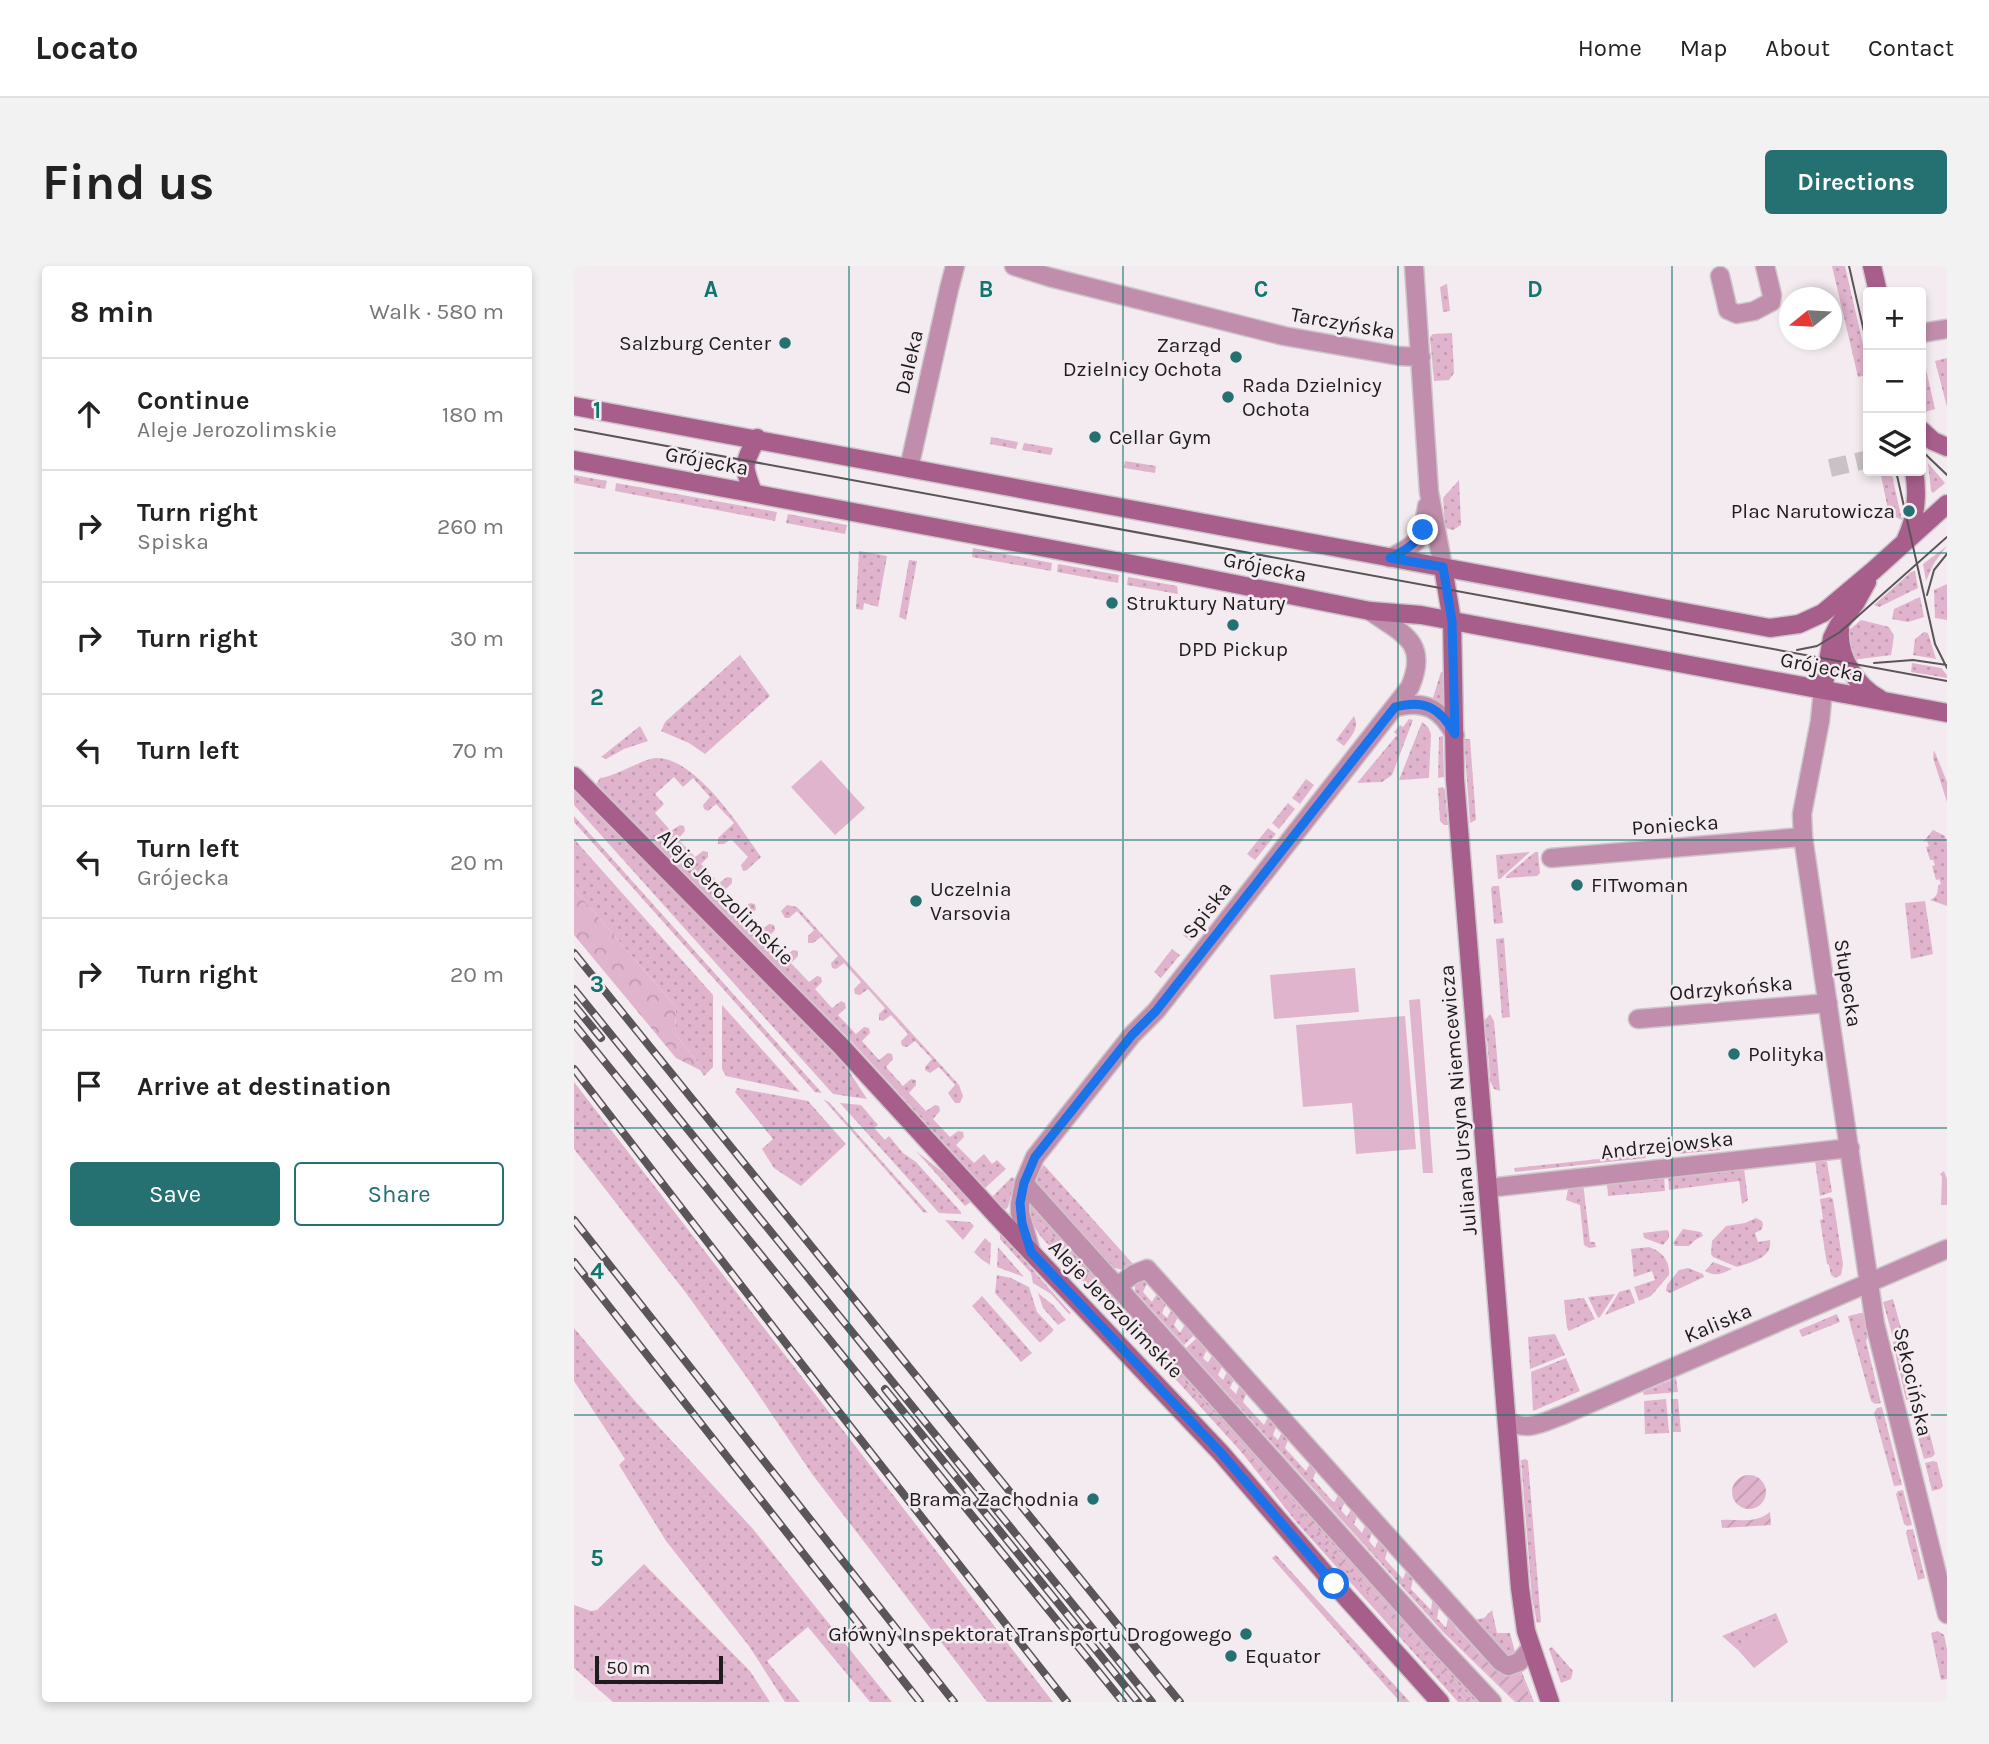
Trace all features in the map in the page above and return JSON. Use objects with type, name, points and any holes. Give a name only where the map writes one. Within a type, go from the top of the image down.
[{"type":"main road","points":[[1872,266],[1877,287]]},
{"type":"main road","name":"Grójecka","points":[[574,406],[1770,628],[1799,624],[1823,613],[1947,504]]},
{"type":"main road","points":[[1926,435],[1947,447]]},
{"type":"main road","points":[[753,492],[744,470],[745,460],[757,438]]},
{"type":"main road","name":"Grójecka","points":[[574,460],[1370,611],[1421,615],[1947,713]]},
{"type":"main road","points":[[1902,544],[1914,515],[1917,490],[1915,476]]},
{"type":"main road","name":"Juliana Ursyna Niemcewicza","points":[[1443,567],[1452,621],[1455,779],[1523,1614],[1531,1648],[1550,1702]]},
{"type":"main road","points":[[1823,690],[1832,638],[1874,570]]},
{"type":"main road","points":[[1847,614],[1840,632],[1843,655],[1861,685],[1884,701]]},
{"type":"main road","name":"Aleje Jerozolimskie","points":[[574,776],[841,1045],[1221,1453],[1440,1702]]},
{"type":"street","name":"Daleka","points":[[909,468],[955,266]]},
{"type":"street","name":"Tarczyńska","points":[[1014,266],[1284,336],[1399,356],[1421,357]]},
{"type":"street","name":"Juliana Ursyna Niemcewicza","points":[[1414,266],[1429,492],[1443,567]]},
{"type":"street","points":[[1720,276],[1728,310],[1737,314],[1754,311],[1771,302],[1772,295],[1765,266]]},
{"type":"street","points":[[1926,332],[1947,329]]},
{"type":"street","name":"Juliana Ursyna Niemcewicza","points":[[1390,558],[1421,536],[1429,492]]},
{"type":"street","name":"Spiska","points":[[1031,1252],[1020,1213],[1024,1183],[1035,1157],[1132,1035],[1156,1011],[1410,687],[1416,674],[1416,650],[1406,637],[1370,611]]},
{"type":"street","name":"Słupecka","points":[[1823,690],[1820,721],[1802,814],[1803,837],[1870,1282]]},
{"type":"street","points":[[1395,707],[1411,703],[1424,705],[1445,720],[1455,734]]},
{"type":"street","name":"Poniecka","points":[[1550,858],[1803,837]]},
{"type":"street","name":"Odrzykońska","points":[[1638,1018],[1828,1003]]},
{"type":"street","name":"Andrzejowska","points":[[1488,1188],[1850,1148]]},
{"type":"street","points":[[1024,1183],[1492,1702]]},
{"type":"street","name":"Kaliska","points":[[1507,1420],[1516,1426],[1528,1427],[1563,1415],[1947,1249]]},
{"type":"street","points":[[1117,1286],[1147,1269],[1501,1662],[1508,1666],[1516,1664],[1531,1648]]},
{"type":"street","name":"Sękocińska","points":[[1870,1282],[1880,1347],[1947,1614]]},
{"type":"green space","points":[[1832,266],[1845,266],[1863,344],[1863,376],[1858,377],[1842,309],[1842,287],[1837,287]]},
{"type":"green space","points":[[1447,284],[1450,311],[1443,312],[1440,287]]},
{"type":"green space","points":[[1452,333],[1454,373],[1449,380],[1434,381],[1430,337],[1433,334]]},
{"type":"green space","points":[[1947,358],[1947,407],[1935,361]]},
{"type":"green space","points":[[1926,369],[1935,409],[1926,412]]},
{"type":"green space","points":[[991,437],[1018,442],[1016,449],[990,444]]},
{"type":"green space","points":[[1024,443],[1053,448],[1051,455],[1022,450]]},
{"type":"green space","points":[[1125,461],[1156,466],[1155,473],[1124,468]]},
{"type":"green space","points":[[1928,463],[1945,483],[1933,493],[1931,491]]},
{"type":"green space","points":[[574,475],[607,481],[605,489],[574,483]]},
{"type":"green space","points":[[1881,476],[1892,476],[1902,520],[1889,514]]},
{"type":"green space","points":[[1459,480],[1461,525],[1453,530],[1445,528],[1443,498]]},
{"type":"green space","points":[[616,483],[777,512],[775,521],[615,491]]},
{"type":"green space","points":[[788,514],[847,525],[845,534],[786,523]]},
{"type":"green space","points":[[1947,546],[1934,563],[1926,581],[1923,564]]},
{"type":"green space","points":[[973,548],[1052,563],[1051,571],[972,557]]},
{"type":"green space","points":[[859,551],[887,556],[878,607],[864,603],[863,610],[856,609]]},
{"type":"green space","points":[[909,560],[917,561],[906,620],[899,617]]},
{"type":"green space","points":[[1058,564],[1119,575],[1118,583],[1057,572]]},
{"type":"green space","points":[[1915,571],[1918,588],[1879,607],[1874,605],[1911,572]]},
{"type":"green space","points":[[1128,577],[1177,586],[1178,594],[1127,585]]},
{"type":"green space","points":[[1947,584],[1947,620],[1935,618],[1934,590]]},
{"type":"green space","points":[[1920,597],[1924,617],[1908,622],[1892,619],[1894,609]]},
{"type":"green space","points":[[1861,620],[1889,627],[1894,636],[1891,655],[1852,660],[1847,632]]},
{"type":"green space","points":[[1924,632],[1928,633],[1936,659],[1913,655],[1915,639]]},
{"type":"green space","points":[[740,655],[770,696],[705,754],[689,743],[661,731],[665,722]]},
{"type":"green space","points":[[1912,663],[1941,668],[1947,678],[1911,672]]},
{"type":"green space","points":[[1443,672],[1443,709],[1432,701]]},
{"type":"green space","points":[[1354,716],[1355,728],[1344,746],[1336,740]]},
{"type":"green space","points":[[1409,719],[1413,720],[1392,775],[1382,782],[1357,783],[1397,735],[1394,732],[1400,725],[1403,727]]},
{"type":"green space","points":[[1422,722],[1431,734],[1429,778],[1399,780]]},
{"type":"green space","points":[[640,726],[648,741],[624,749],[606,759],[601,757]]},
{"type":"green space","points":[[1443,736],[1444,777],[1438,778],[1439,737]]},
{"type":"green space","points":[[1464,739],[1470,739],[1476,820],[1470,823]]},
{"type":"green space","points":[[1934,750],[1947,782],[1947,802],[1933,758]]},
{"type":"green space","points":[[655,758],[670,760],[701,781],[729,812],[761,857],[743,871],[741,865],[748,857],[731,839],[724,844],[718,844],[718,838],[734,823],[716,804],[708,811],[704,809],[703,805],[710,797],[693,778],[683,787],[674,777],[655,794],[664,804],[655,813],[671,831],[680,825],[684,826],[685,831],[678,839],[695,857],[703,851],[708,852],[708,857],[701,864],[719,883],[727,877],[732,878],[732,883],[725,890],[742,909],[750,903],[755,904],[756,909],[749,917],[761,930],[769,924],[774,925],[775,930],[768,938],[785,956],[793,950],[798,951],[798,956],[791,963],[809,982],[817,976],[821,977],[822,982],[815,989],[832,1008],[841,1001],[845,1003],[846,1008],[838,1015],[856,1034],[864,1027],[869,1028],[870,1033],[862,1041],[879,1060],[888,1053],[892,1054],[893,1059],[886,1067],[903,1086],[911,1079],[916,1080],[916,1085],[909,1093],[926,1111],[935,1105],[939,1106],[940,1111],[933,1119],[950,1137],[958,1131],[963,1132],[964,1137],[956,1145],[974,1163],[984,1154],[992,1164],[997,1160],[1006,1169],[985,1188],[852,1042],[596,785],[600,778]]},
{"type":"green space","points":[[821,760],[865,808],[835,835],[791,787]]},
{"type":"green space","points":[[1306,779],[1314,785],[1300,804],[1292,798]]},
{"type":"green space","points":[[1443,787],[1448,825],[1440,821],[1438,788]]},
{"type":"green space","points":[[574,788],[840,1057],[867,1099],[833,1094],[574,805]]},
{"type":"green space","points":[[1288,803],[1295,809],[1279,829],[1272,823]]},
{"type":"green space","points":[[574,816],[822,1093],[815,1092],[574,822]]},
{"type":"green space","points":[[1268,828],[1276,834],[1255,860],[1247,854]]},
{"type":"green space","points":[[1933,830],[1945,836],[1947,843],[1947,906],[1930,900],[1936,896],[1938,885],[1941,884],[1939,879],[1936,880],[1932,866],[1935,865],[1933,860],[1930,860],[1927,841],[1923,842]]},
{"type":"green space","points":[[574,839],[713,995],[713,1067],[707,1073],[675,1034],[676,1007],[574,889]]},
{"type":"green space","points":[[1530,852],[1500,879],[1498,879],[1496,855]]},
{"type":"green space","points":[[1538,852],[1540,873],[1537,876],[1506,878],[1506,876]]},
{"type":"green space","points":[[1493,886],[1499,886],[1503,923],[1494,924]]},
{"type":"green space","points":[[1221,887],[1229,893],[1210,916],[1202,910]]},
{"type":"green space","points":[[574,889],[676,1007],[675,1034],[707,1073],[704,1076],[700,1070],[676,1058],[574,935]]},
{"type":"green space","points":[[1925,901],[1933,954],[1911,959],[1905,903]]},
{"type":"green space","points":[[787,905],[797,907],[959,1085],[963,1096],[960,1103],[955,1103],[948,1093],[955,1085],[939,1067],[930,1073],[925,1070],[932,1059],[915,1041],[907,1047],[902,1046],[901,1041],[908,1034],[891,1015],[883,1021],[879,1020],[879,1014],[885,1008],[868,989],[860,995],[855,994],[854,989],[861,982],[844,963],[836,969],[832,968],[831,963],[838,956],[821,937],[808,943],[808,936],[814,930],[797,911],[785,918],[781,911]]},
{"type":"green space","points":[[1196,918],[1203,924],[1191,941],[1183,935]]},
{"type":"green space","points":[[1504,938],[1510,1017],[1502,1018],[1496,939]]},
{"type":"green space","points":[[1172,949],[1180,955],[1161,978],[1154,972]]},
{"type":"green space","points":[[1355,968],[1359,1012],[1274,1019],[1270,975]]},
{"type":"green space","points":[[1420,999],[1433,1173],[1423,1173],[1409,1000]]},
{"type":"green space","points":[[722,1005],[800,1092],[726,1076],[722,1069]]},
{"type":"green space","points":[[1490,1014],[1494,1021],[1500,1091],[1494,1089],[1489,1079],[1484,1021]]},
{"type":"green space","points":[[1405,1016],[1416,1149],[1356,1154],[1352,1103],[1303,1107],[1296,1025]]},
{"type":"green space","points":[[574,1082],[1053,1702],[987,1702],[812,1474],[686,1293],[574,1149]]},
{"type":"green space","points":[[737,1088],[808,1101],[846,1144],[801,1186],[774,1168],[762,1149],[773,1139],[735,1092]]},
{"type":"green space","points":[[824,1100],[829,1102],[928,1213],[923,1212]]},
{"type":"green space","points":[[840,1103],[861,1105],[878,1125],[874,1128],[885,1140],[889,1136],[903,1153],[916,1162],[961,1214],[939,1213]]},
{"type":"green space","points":[[1719,1145],[1720,1150],[1678,1154],[1678,1150]]},
{"type":"green space","points":[[916,1151],[950,1178],[972,1201],[965,1206]]},
{"type":"green space","points":[[1645,1154],[1646,1158],[1515,1172],[1514,1168]]},
{"type":"green space","points":[[1815,1161],[1827,1162],[1832,1192],[1820,1196]]},
{"type":"green space","points":[[1044,1165],[1134,1265],[1123,1270],[1114,1268],[1036,1182],[1036,1176]]},
{"type":"green space","points":[[1744,1168],[1748,1200],[1742,1204],[1739,1181],[1669,1190],[1668,1174]]},
{"type":"green space","points":[[1944,1171],[1947,1179],[1947,1205],[1941,1205],[1940,1174]]},
{"type":"green space","points":[[1664,1174],[1665,1191],[1608,1196],[1607,1181]]},
{"type":"green space","points":[[1012,1177],[1015,1179],[1005,1210],[992,1197]]},
{"type":"green space","points":[[1583,1183],[1590,1242],[1595,1242],[1596,1247],[1589,1248],[1584,1245],[1580,1205],[1566,1200],[1568,1189],[1573,1184]]},
{"type":"green space","points":[[1820,1199],[1833,1199],[1843,1264],[1841,1275],[1835,1278],[1827,1264],[1820,1220],[1823,1219]]},
{"type":"green space","points":[[1030,1206],[1033,1206],[1480,1702],[1474,1702],[1038,1220],[1041,1229],[1183,1387],[1042,1238],[1033,1223]]},
{"type":"green space","points":[[1756,1218],[1762,1221],[1763,1225],[1761,1230],[1755,1233],[1758,1242],[1770,1240],[1765,1255],[1737,1267],[1713,1257],[1712,1241],[1726,1226]]},
{"type":"green space","points":[[1037,1219],[1474,1702],[1467,1702],[1040,1229]]},
{"type":"green space","points":[[945,1220],[970,1222],[974,1226],[963,1240]]},
{"type":"green space","points":[[1683,1229],[1701,1232],[1703,1236],[1689,1246],[1675,1246],[1673,1243]]},
{"type":"green space","points":[[1667,1230],[1669,1238],[1663,1245],[1644,1238],[1643,1233]]},
{"type":"green space","points":[[1000,1233],[1071,1313],[1069,1314],[1051,1294],[1033,1283],[1031,1273],[1000,1239]]},
{"type":"green space","points":[[985,1238],[991,1244],[990,1265],[974,1252]]},
{"type":"green space","points":[[998,1247],[1024,1277],[997,1267]]},
{"type":"green space","points":[[1649,1247],[1664,1257],[1669,1275],[1651,1296],[1639,1301],[1634,1287],[1655,1280],[1652,1271],[1634,1277],[1631,1249]]},
{"type":"green space","points":[[1713,1262],[1732,1269],[1719,1274],[1705,1271]]},
{"type":"green space","points":[[1688,1268],[1703,1274],[1704,1277],[1670,1293],[1666,1291],[1667,1285],[1679,1270]]},
{"type":"green space","points":[[997,1275],[1011,1278],[1029,1287],[1037,1312],[1053,1329],[1041,1342],[995,1293]]},
{"type":"green space","points":[[1139,1279],[1149,1279],[1143,1292],[1152,1302],[1159,1290],[1168,1300],[1162,1313],[1167,1318],[1173,1306],[1180,1313],[1174,1325],[1180,1333],[1187,1321],[1197,1332],[1184,1345],[1135,1291]]},
{"type":"green space","points":[[1630,1289],[1635,1303],[1605,1315],[1619,1292]]},
{"type":"green space","points":[[1038,1293],[1066,1320],[1058,1325],[1043,1308]]},
{"type":"green space","points":[[1615,1294],[1600,1317],[1598,1318],[1588,1297]]},
{"type":"green space","points":[[982,1296],[1032,1353],[1021,1362],[972,1306]]},
{"type":"green space","points":[[1584,1298],[1595,1319],[1569,1331],[1564,1300]]},
{"type":"green space","points":[[1893,1299],[1902,1332],[1900,1336],[1893,1338],[1883,1302]]},
{"type":"green space","points":[[1866,1312],[1871,1329],[1866,1341],[1881,1403],[1875,1404],[1871,1401],[1848,1316]]},
{"type":"green space","points":[[1837,1314],[1840,1322],[1802,1337],[1799,1330]]},
{"type":"green space","points":[[574,1328],[635,1401],[753,1529],[892,1702],[870,1702],[808,1627],[767,1661],[800,1702],[785,1702],[749,1646],[666,1541],[619,1465],[625,1459],[574,1381]]},
{"type":"green space","points":[[1555,1334],[1565,1355],[1530,1369],[1528,1337]]},
{"type":"green space","points":[[1200,1335],[1209,1345],[1203,1358],[1208,1363],[1214,1351],[1224,1362],[1218,1375],[1223,1380],[1229,1368],[1236,1375],[1230,1388],[1236,1394],[1241,1381],[1248,1389],[1243,1402],[1264,1425],[1270,1413],[1278,1422],[1273,1435],[1278,1440],[1284,1428],[1290,1435],[1285,1448],[1306,1471],[1312,1459],[1318,1466],[1313,1479],[1334,1503],[1340,1491],[1347,1498],[1341,1510],[1347,1517],[1353,1505],[1359,1512],[1354,1524],[1362,1533],[1367,1521],[1374,1528],[1369,1541],[1375,1548],[1380,1536],[1389,1545],[1385,1559],[1403,1579],[1408,1566],[1414,1573],[1411,1589],[1431,1610],[1433,1595],[1440,1602],[1437,1618],[1446,1628],[1449,1612],[1456,1620],[1455,1627],[1483,1657],[1521,1670],[1534,1702],[1520,1672],[1511,1674],[1482,1659],[1468,1644],[1462,1649],[1515,1702],[1443,1632],[1186,1348]]},
{"type":"green space","points":[[1893,1342],[1905,1342],[1911,1365],[1899,1371]]},
{"type":"green space","points":[[1566,1358],[1580,1391],[1533,1411],[1531,1372]]},
{"type":"green space","points":[[1913,1372],[1919,1395],[1906,1400],[1900,1373]]},
{"type":"green space","points":[[1676,1378],[1678,1392],[1644,1395],[1643,1392]]},
{"type":"green space","points":[[1666,1399],[1669,1433],[1645,1434],[1644,1401]]},
{"type":"green space","points":[[1671,1399],[1678,1399],[1681,1432],[1673,1432]]},
{"type":"green space","points":[[1913,1403],[1922,1404],[1935,1454],[1924,1459],[1910,1408]]},
{"type":"green space","points":[[1882,1407],[1902,1485],[1894,1486],[1874,1413],[1877,1408]]},
{"type":"green space","points":[[1239,1449],[1467,1702],[1458,1702],[1297,1523]]},
{"type":"green space","points":[[1526,1459],[1541,1622],[1537,1623],[1532,1598],[1521,1460]]},
{"type":"green space","points":[[1937,1462],[1943,1486],[1932,1491],[1925,1463]]},
{"type":"green space","points":[[1749,1475],[1761,1480],[1766,1492],[1761,1504],[1749,1509],[1737,1504],[1732,1492],[1737,1480]]},
{"type":"green space","points":[[1903,1490],[1912,1525],[1907,1526],[1904,1524],[1896,1494]]},
{"type":"green space","points":[[1770,1512],[1771,1525],[1722,1528],[1721,1520],[1753,1520]]},
{"type":"green space","points":[[1913,1529],[1925,1578],[1918,1580],[1906,1533],[1907,1530]]},
{"type":"green space","points":[[1276,1555],[1410,1702],[1400,1702],[1272,1558]]},
{"type":"green space","points":[[644,1564],[750,1671],[770,1702],[613,1702],[574,1668],[574,1605],[591,1611],[597,1610]]},
{"type":"green space","points":[[1492,1610],[1497,1633],[1510,1633],[1516,1656],[1510,1660],[1473,1620],[1484,1618]]},
{"type":"green space","points":[[1776,1613],[1779,1620],[1755,1629],[1758,1634],[1738,1650],[1722,1636]]},
{"type":"green space","points":[[1779,1620],[1788,1642],[1754,1668],[1738,1650],[1757,1634],[1755,1629]]},
{"type":"green space","points":[[1938,1631],[1944,1635],[1947,1649],[1947,1679],[1941,1680],[1931,1633]]},
{"type":"green space","points":[[1468,1643],[1482,1659],[1490,1660],[1511,1674],[1520,1672],[1532,1702],[1517,1702],[1462,1649]]},
{"type":"green space","points":[[1552,1647],[1573,1671],[1571,1679],[1561,1683],[1549,1649]]},
{"type":"tunnel","points":[[1830,468],[1863,460]]},
{"type":"tram line","points":[[1849,266],[1863,327]]},
{"type":"tram line","points":[[574,429],[1947,681]]},
{"type":"tram line","points":[[1926,455],[1947,475]]},
{"type":"tram line","points":[[1897,476],[1935,644],[1947,668]]},
{"type":"tram line","points":[[1797,650],[1817,646],[1840,632],[1947,537]]},
{"type":"tram line","points":[[1927,595],[1934,570],[1947,554]]},
{"type":"tram line","points":[[1874,663],[1913,660],[1947,665]]},
{"type":"railway","points":[[574,953],[1180,1702]]},
{"type":"railway","points":[[574,989],[1152,1702]]},
{"type":"railway","points":[[574,1005],[601,1038]]},
{"type":"railway","points":[[574,1024],[1123,1702]]},
{"type":"railway","points":[[574,1069],[1067,1702]]},
{"type":"railway","points":[[574,1220],[954,1702]]},
{"type":"railway","points":[[574,1262],[920,1702]]},
{"type":"railway","points":[[885,1389],[1138,1702]]},
{"type":"place","name":"Salzburg Center","points":[[785,343]]},
{"type":"place","name":"Zarząd Dzielnicy Ochota","points":[[1236,357]]},
{"type":"place","name":"Rada Dzielnicy Ochota","points":[[1228,397]]},
{"type":"place","name":"Cellar Gym","points":[[1095,437]]},
{"type":"place","name":"Plac Narutowicza","points":[[1909,511]]},
{"type":"place","name":"Struktury Natury","points":[[1112,603]]},
{"type":"place","name":"DPD Pickup","points":[[1233,625]]},
{"type":"place","name":"FITwoman","points":[[1577,885]]},
{"type":"place","name":"Uczelnia Varsovia","points":[[916,901]]},
{"type":"place","name":"Polityka","points":[[1734,1054]]},
{"type":"place","name":"Brama Zachodnia","points":[[1093,1499]]},
{"type":"place","name":"Główny Inspektorat Transportu Drogowego","points":[[1246,1634]]},
{"type":"place","name":"Equator","points":[[1231,1656]]},
{"type":"route","points":[[1334,1584],[1221,1453],[1031,1252],[1022,1223],[1020,1203],[1024,1183],[1035,1157],[1132,1035],[1156,1011],[1395,707],[1411,703],[1424,705],[1445,720],[1455,734],[1452,621],[1443,567],[1390,558],[1413,544],[1423,530]]}]
